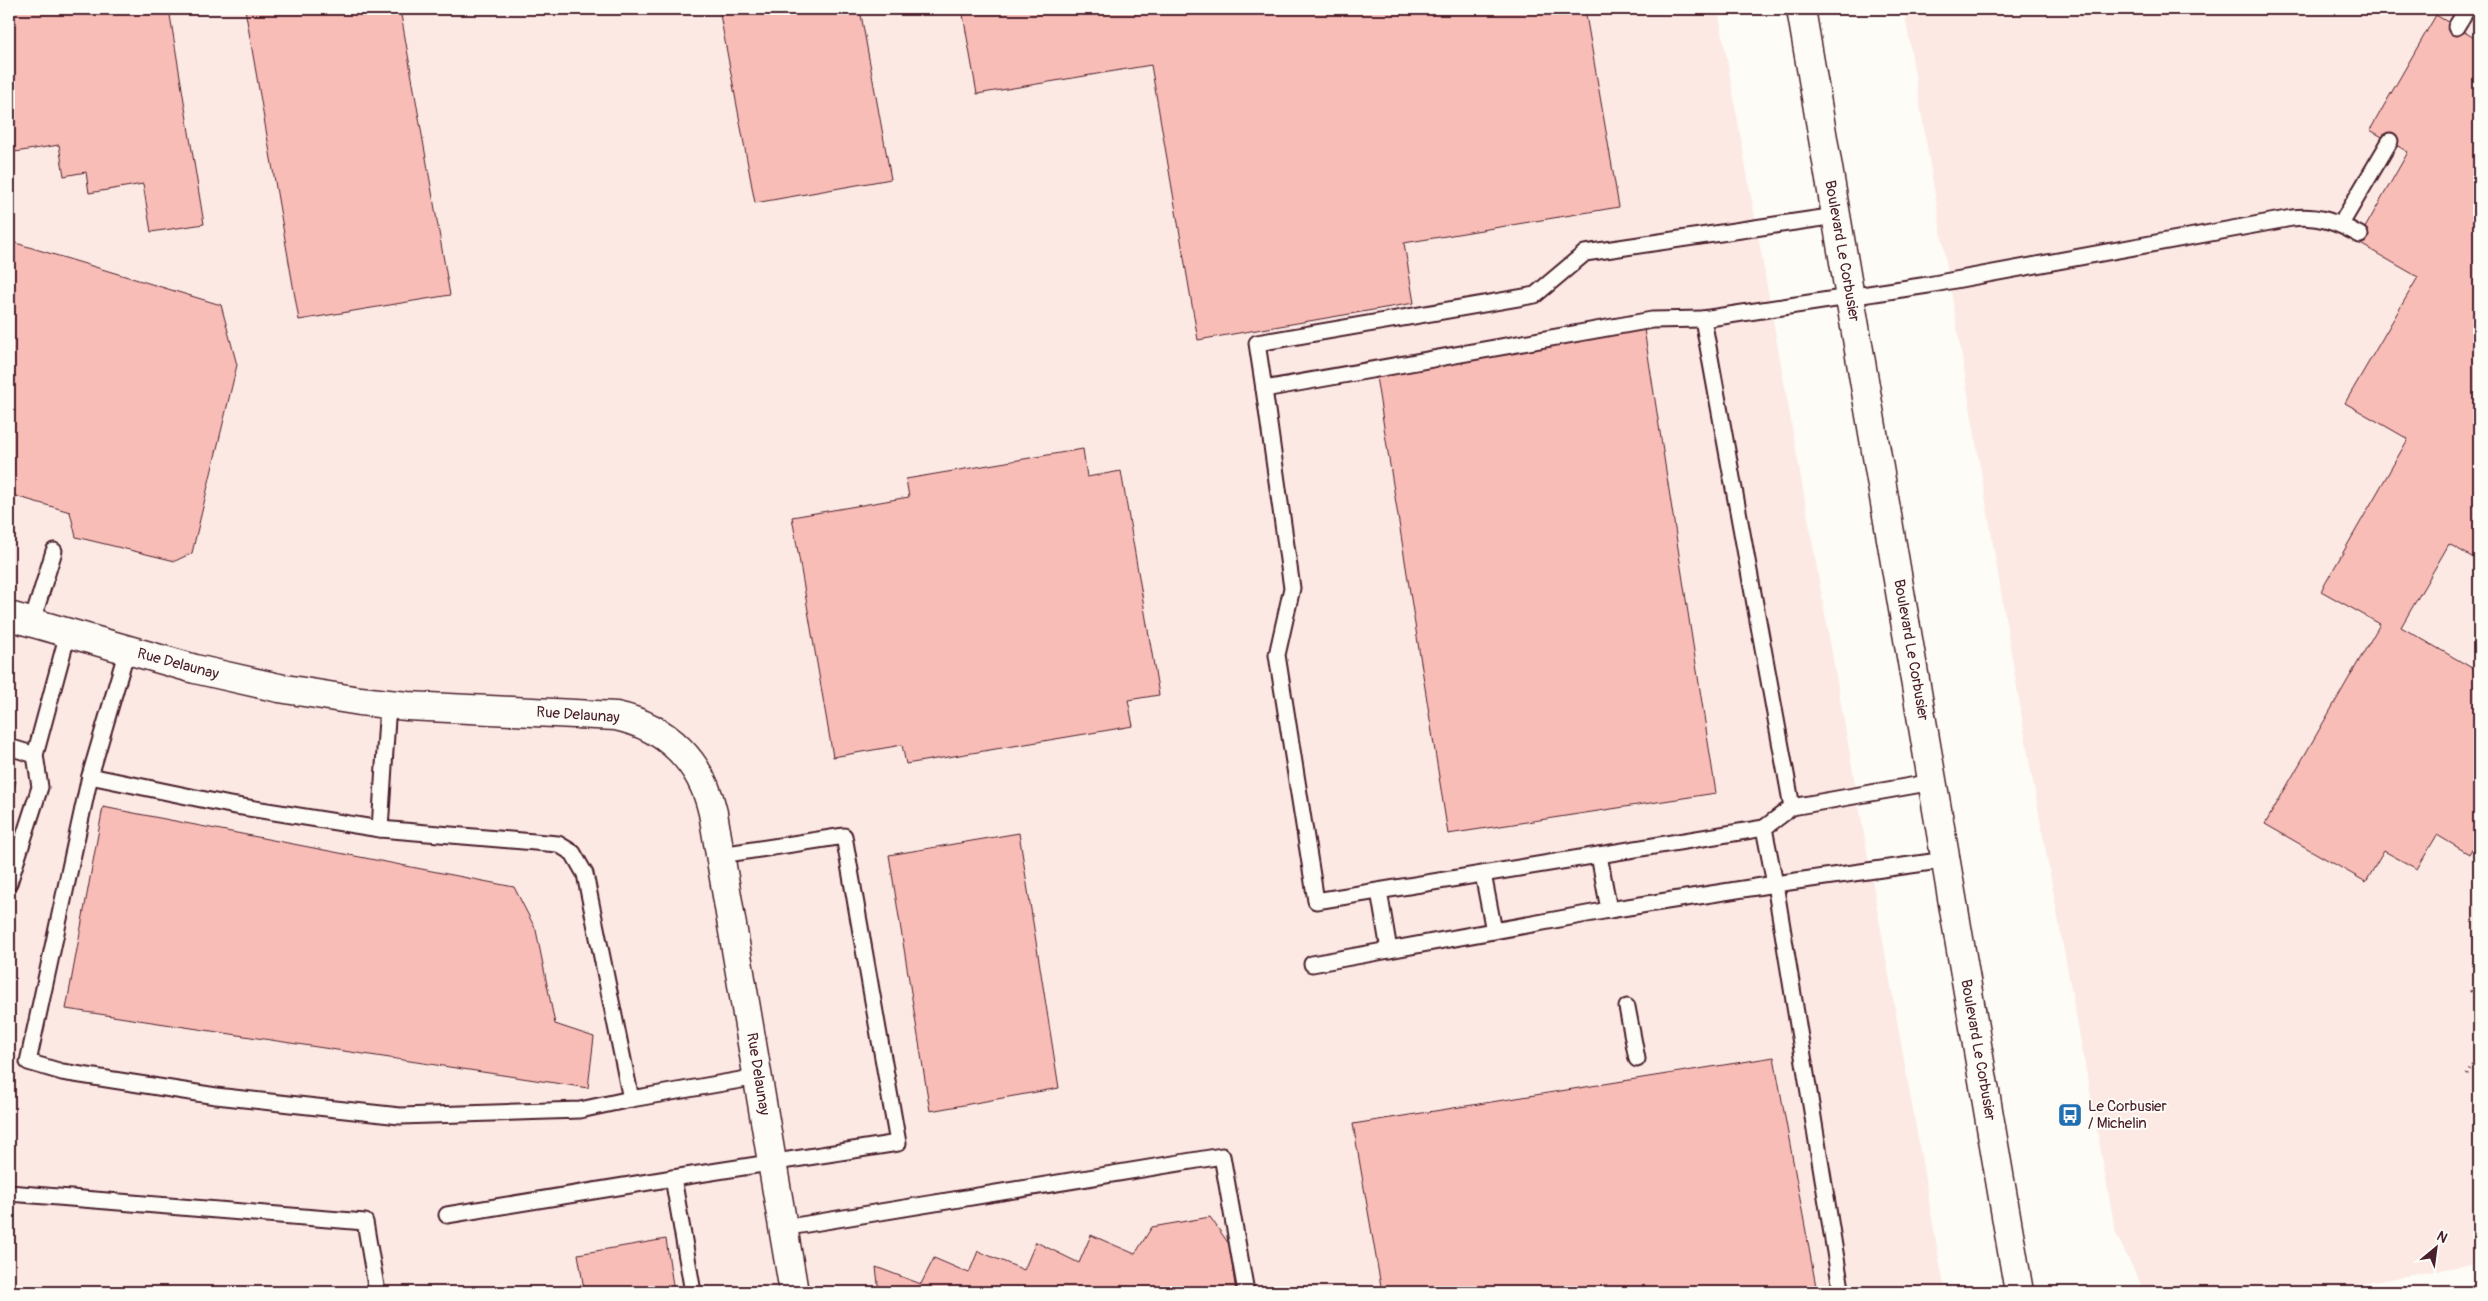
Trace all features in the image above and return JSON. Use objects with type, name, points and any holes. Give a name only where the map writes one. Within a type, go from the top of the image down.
[{"type":"street","name":"Boulevard Le Corbusier","points":[[1800,9],[2019,1292]]},
{"type":"street","name":"Rue Delaunay","points":[[20,619],[245,681],[351,699],[388,703],[467,710],[599,714],[632,719],[647,725],[674,742],[696,767],[710,797],[794,1292]]},
{"type":"lane","points":[[2456,27],[2467,9]]},
{"type":"lane","points":[[2341,224],[2390,141]]},
{"type":"lane","points":[[1836,216],[1585,253],[1535,296],[1257,343],[1292,588],[1277,655],[1316,901],[1764,828],[1792,807],[1933,782]]},
{"type":"lane","points":[[1264,390],[1652,320],[1703,319],[1928,285],[2292,218],[2319,217],[2341,224],[2360,235]]},
{"type":"lane","points":[[1703,319],[1792,807]]},
{"type":"lane","points":[[20,619],[54,551]]},
{"type":"lane","points":[[9,883],[40,787],[36,755],[68,632]]},
{"type":"lane","points":[[127,650],[90,776],[28,1062],[62,1072],[216,1096],[400,1116],[580,1110],[631,1099],[758,1077]]},
{"type":"lane","points":[[380,830],[388,703]]},
{"type":"lane","points":[[9,747],[36,755]]},
{"type":"lane","points":[[90,776],[230,805],[380,830],[558,844],[573,853],[586,874],[631,1099]]},
{"type":"lane","points":[[1764,828],[1775,884],[1841,1289]]},
{"type":"lane","points":[[446,1216],[898,1143],[844,836],[721,855]]},
{"type":"lane","points":[[1598,855],[1609,910]]},
{"type":"lane","points":[[1312,964],[1609,910],[1946,860]]},
{"type":"lane","points":[[1482,874],[1494,931]]},
{"type":"lane","points":[[1379,891],[1389,950]]},
{"type":"lane","points":[[1627,1007],[1637,1059]]},
{"type":"lane","points":[[784,1228],[1222,1156],[1246,1292]]},
{"type":"lane","points":[[673,1178],[693,1292]]},
{"type":"lane","points":[[9,1193],[366,1222],[377,1292]]},
{"type":"path","points":[[2479,978],[2472,992],[2479,996]]},
{"type":"path","points":[[2467,1074],[2479,1052]]},
{"type":"shaded area","points":[[9,9],[1718,9],[1945,1292],[9,1292]]},
{"type":"shaded area","points":[[1904,9],[2479,9],[2479,1263],[2317,1292],[2145,1292],[2116,1234],[2028,754]]},
{"type":"building","points":[[9,9],[169,9],[204,224],[151,232],[143,184],[89,193],[86,172],[64,176],[59,145],[9,153]]},
{"type":"building","points":[[245,9],[400,9],[450,295],[299,320]]},
{"type":"building","points":[[719,9],[860,9],[891,179],[755,203]]},
{"type":"building","points":[[962,9],[1585,9],[1619,207],[1404,243],[1414,303],[1198,340],[1151,65],[977,94]]},
{"type":"building","points":[[2436,15],[2476,39],[2479,34],[2479,561],[2449,544],[2401,627],[2479,672],[2479,837],[2469,854],[2437,835],[2417,869],[2384,851],[2366,882],[2265,824],[2380,624],[2321,591],[2408,439],[2345,403],[2418,277],[2357,242],[2408,152],[2370,130]]},
{"type":"building","points":[[9,241],[221,305],[237,365],[192,553],[175,561],[76,537],[70,512],[9,494]]},
{"type":"building","points":[[1644,329],[1716,793],[1448,834],[1375,370]]},
{"type":"building","points":[[1083,449],[1087,477],[1121,471],[1159,695],[1128,700],[1133,726],[906,764],[902,745],[833,757],[792,517],[909,497],[906,479]]},
{"type":"building","points":[[9,778],[16,781],[9,807]]},
{"type":"building","points":[[103,807],[514,887],[536,930],[555,1024],[594,1037],[588,1088],[66,1009]]},
{"type":"building","points":[[1019,833],[1059,1088],[930,1111],[889,855]]},
{"type":"building","points":[[1774,1057],[1817,1292],[1382,1292],[1353,1124]]},
{"type":"building","points":[[1210,1217],[1229,1244],[1236,1292],[879,1292],[876,1267],[921,1284],[934,1258],[969,1273],[978,1251],[1024,1270],[1036,1242],[1079,1263],[1091,1235],[1135,1254],[1152,1227]]},
{"type":"building","points":[[666,1239],[674,1292],[563,1292],[584,1289],[578,1254]]},
{"type":"building","points":[[9,1286],[70,1292],[9,1292]]},
{"type":"place","name":"Le Corbusier / Michelin","points":[[2070,1115]]}]
